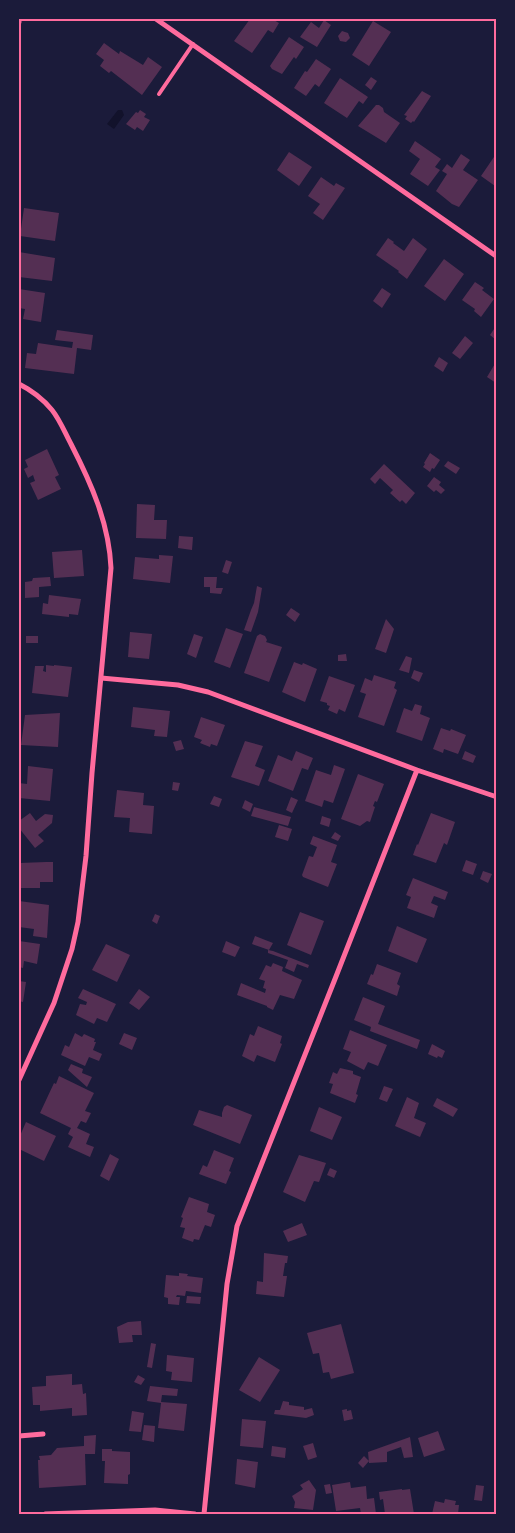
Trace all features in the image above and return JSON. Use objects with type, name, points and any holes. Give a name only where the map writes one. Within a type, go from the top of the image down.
[{"type":"street","points":[[156,19],[496,256]]},
{"type":"street","points":[[19,384],[41,398],[53,411],[86,475],[106,526],[111,568],[86,856],[78,922],[72,949],[54,1003],[19,1080]]},
{"type":"street","points":[[101,678],[178,685],[208,692],[417,770],[494,796]]},
{"type":"street","points":[[204,1514],[227,1284],[237,1226],[417,770]]},
{"type":"street","points":[[19,1436],[43,1434]]},
{"type":"street","points":[[45,1514],[155,1510],[195,1514]]},
{"type":"lane","points":[[159,94],[193,44]]},
{"type":"shaded area","points":[[118,110],[122,110],[124,115],[114,129],[107,124]]},
{"type":"building","points":[[250,19],[272,19],[279,23],[273,33],[268,30],[252,53],[234,41]]},
{"type":"building","points":[[324,20],[331,25],[317,47],[300,37],[311,22],[319,28]]},
{"type":"building","points":[[373,21],[391,32],[369,66],[352,55]]},
{"type":"building","points":[[342,31],[348,33],[350,38],[346,42],[340,41],[338,36]]},
{"type":"building","points":[[289,37],[304,47],[282,74],[270,66]]},
{"type":"building","points":[[104,43],[119,54],[120,51],[143,65],[148,57],[162,67],[142,95],[111,71],[109,73],[100,66],[104,60],[96,54]]},
{"type":"building","points":[[316,59],[331,69],[319,87],[315,84],[306,96],[294,88],[305,71],[307,72]]},
{"type":"building","points":[[371,77],[377,81],[371,90],[365,85]]},
{"type":"building","points":[[340,78],[368,97],[363,104],[359,101],[347,118],[324,103]]},
{"type":"building","points":[[422,91],[431,96],[414,122],[411,123],[405,119],[407,116],[404,115]]},
{"type":"building","points":[[376,105],[383,108],[384,112],[400,123],[386,143],[358,126]]},
{"type":"building","points":[[140,110],[146,114],[144,117],[150,120],[143,131],[137,127],[135,130],[126,124]]},
{"type":"building","points":[[415,141],[441,159],[435,167],[440,170],[428,186],[410,174],[420,159],[409,151]]},
{"type":"building","points":[[289,152],[312,167],[299,186],[277,170]]},
{"type":"building","points":[[461,154],[470,160],[463,170],[478,180],[459,207],[452,204],[436,191],[447,174],[442,171],[447,164],[452,168]]},
{"type":"building","points":[[496,154],[496,184],[495,186],[481,176]]},
{"type":"building","points":[[321,177],[334,186],[336,183],[345,188],[323,220],[313,213],[320,204],[308,196]]},
{"type":"building","points":[[24,208],[59,213],[55,241],[20,236]]},
{"type":"building","points":[[388,238],[404,251],[413,238],[427,249],[407,279],[376,255]]},
{"type":"building","points":[[19,252],[55,258],[52,281],[19,277]]},
{"type":"building","points":[[444,259],[464,274],[445,301],[424,286]]},
{"type":"building","points":[[475,282],[484,288],[482,290],[494,299],[481,317],[474,311],[475,309],[462,300]]},
{"type":"building","points":[[382,288],[391,294],[382,308],[373,301]]},
{"type":"building","points":[[19,289],[45,293],[41,322],[23,319],[25,309],[19,308]]},
{"type":"building","points":[[496,326],[496,340],[490,335]]},
{"type":"building","points":[[57,330],[93,335],[91,350],[77,348],[74,374],[25,368],[27,353],[36,354],[38,343],[72,348],[73,342],[55,340]]},
{"type":"building","points":[[465,336],[473,343],[460,359],[452,353]]},
{"type":"building","points":[[439,357],[448,363],[443,372],[434,366]]},
{"type":"building","points":[[496,362],[496,383],[487,377]]},
{"type":"building","points":[[47,449],[59,475],[55,477],[61,489],[38,500],[30,483],[35,481],[33,475],[28,478],[24,469],[28,467],[25,460]]},
{"type":"building","points":[[430,453],[440,460],[430,472],[423,467]]},
{"type":"building","points":[[448,461],[460,468],[456,474],[444,466]]},
{"type":"building","points":[[384,464],[415,493],[406,504],[402,500],[400,502],[390,493],[393,490],[380,478],[375,484],[370,479]]},
{"type":"building","points":[[434,477],[441,482],[439,485],[445,490],[441,494],[436,490],[434,492],[427,486]]},
{"type":"building","points":[[137,504],[155,505],[154,520],[167,520],[166,539],[136,538]]},
{"type":"building","points":[[179,536],[193,537],[192,550],[178,548]]},
{"type":"building","points":[[82,550],[84,576],[54,578],[52,552]]},
{"type":"building","points":[[159,555],[173,556],[170,583],[133,579],[135,557],[159,559]]},
{"type":"building","points":[[226,560],[232,562],[228,574],[222,572]]},
{"type":"building","points":[[50,577],[51,586],[39,587],[39,597],[25,598],[25,582],[32,581],[33,578]]},
{"type":"building","points":[[204,577],[217,577],[216,588],[223,588],[221,594],[210,593],[210,587],[204,587]]},
{"type":"building","points":[[257,586],[262,588],[258,612],[251,632],[244,630],[254,603]]},
{"type":"building","points":[[49,595],[81,599],[78,615],[69,614],[69,617],[42,614],[43,603],[48,604]]},
{"type":"building","points":[[291,608],[300,614],[295,622],[286,615]]},
{"type":"building","points":[[386,619],[394,629],[386,653],[375,649]]},
{"type":"building","points":[[226,628],[243,634],[230,668],[214,662]]},
{"type":"building","points":[[130,632],[152,634],[149,659],[128,657]]},
{"type":"building","points":[[194,634],[203,637],[196,658],[187,654]]},
{"type":"building","points":[[260,634],[265,636],[266,642],[282,647],[269,682],[244,673],[257,636]]},
{"type":"building","points":[[26,636],[38,636],[38,643],[26,643]]},
{"type":"building","points":[[346,654],[347,661],[338,661],[338,655]]},
{"type":"building","points":[[406,656],[412,658],[409,673],[399,670]]},
{"type":"building","points":[[294,662],[302,665],[303,663],[317,669],[305,702],[282,692]]},
{"type":"building","points":[[46,665],[72,667],[68,697],[32,693],[35,666],[44,666],[43,671],[46,672]]},
{"type":"building","points":[[414,670],[423,673],[419,682],[411,678]]},
{"type":"building","points":[[374,675],[396,682],[394,688],[397,690],[384,726],[358,717],[366,694],[360,692],[365,678],[372,681]]},
{"type":"building","points":[[329,676],[355,685],[345,712],[339,709],[337,714],[328,710],[330,706],[327,703],[320,701]]},
{"type":"building","points":[[415,704],[422,706],[420,714],[430,718],[422,741],[396,732],[404,708],[412,711]]},
{"type":"building","points":[[133,707],[170,711],[167,737],[154,736],[155,730],[131,727]]},
{"type":"building","points":[[60,713],[58,747],[21,745],[25,715]]},
{"type":"building","points":[[201,717],[225,725],[217,746],[211,744],[210,747],[200,743],[202,740],[194,737]]},
{"type":"building","points":[[441,728],[450,731],[451,729],[466,735],[458,754],[444,749],[443,753],[433,749]]},
{"type":"building","points":[[181,740],[184,749],[176,751],[173,742]]},
{"type":"building","points":[[245,741],[263,746],[255,766],[265,770],[259,786],[231,777]]},
{"type":"building","points":[[296,751],[313,758],[308,770],[302,768],[293,791],[268,781],[278,755],[292,761]]},
{"type":"building","points":[[465,751],[476,756],[473,763],[462,759]]},
{"type":"building","points":[[334,765],[345,769],[333,803],[324,800],[322,807],[305,801],[316,770],[331,775]]},
{"type":"building","points":[[28,766],[53,769],[50,801],[19,798],[19,783],[27,784]]},
{"type":"building","points":[[358,774],[384,784],[377,802],[375,801],[373,806],[375,807],[370,822],[367,821],[360,826],[341,819]]},
{"type":"building","points":[[173,782],[180,783],[178,791],[172,790]]},
{"type":"building","points":[[117,790],[144,793],[143,805],[154,806],[152,834],[129,832],[130,818],[114,817]]},
{"type":"building","points":[[214,796],[222,799],[219,807],[210,804]]},
{"type":"building","points":[[291,797],[298,800],[292,813],[286,810]]},
{"type":"building","points":[[245,800],[253,804],[250,812],[242,808]]},
{"type":"building","points":[[254,807],[291,817],[288,826],[251,816]]},
{"type":"building","points":[[30,813],[36,821],[45,814],[53,815],[52,823],[38,835],[44,841],[35,848],[19,828],[19,821]]},
{"type":"building","points":[[431,813],[455,822],[447,845],[444,843],[436,863],[413,855]]},
{"type":"building","points":[[322,816],[331,819],[329,827],[320,824]]},
{"type":"building","points":[[279,825],[292,829],[288,841],[275,837]]},
{"type":"building","points":[[335,832],[341,836],[338,841],[331,838]]},
{"type":"building","points":[[313,836],[337,845],[331,862],[337,864],[328,887],[302,875],[309,856],[313,857],[317,847],[310,844]]},
{"type":"building","points":[[466,860],[477,864],[473,875],[462,871]]},
{"type":"building","points":[[53,862],[53,882],[40,882],[40,888],[19,888],[20,863]]},
{"type":"building","points":[[483,871],[492,874],[488,883],[480,879]]},
{"type":"building","points":[[413,878],[448,892],[445,900],[434,896],[431,903],[438,906],[434,918],[407,908],[411,897],[406,895]]},
{"type":"building","points":[[19,901],[49,905],[47,938],[33,936],[34,929],[19,927]]},
{"type":"building","points":[[300,912],[324,921],[311,955],[287,945]]},
{"type":"building","points":[[155,914],[160,916],[157,924],[152,921]]},
{"type":"building","points":[[397,926],[427,939],[417,963],[388,951]]},
{"type":"building","points":[[255,936],[273,943],[269,950],[252,944]]},
{"type":"building","points":[[19,941],[40,944],[37,964],[24,961],[23,968],[19,967]]},
{"type":"building","points":[[226,941],[240,947],[235,957],[222,952]]},
{"type":"building","points":[[106,944],[130,955],[117,982],[92,970]]},
{"type":"building","points":[[268,950],[309,965],[308,968],[297,964],[294,972],[285,968],[288,960],[268,953]]},
{"type":"building","points":[[273,963],[283,967],[282,971],[302,980],[294,999],[280,995],[273,1010],[237,995],[241,983],[265,993],[266,989],[263,988],[265,981],[259,979],[266,965],[271,967]]},
{"type":"building","points":[[377,964],[401,973],[397,984],[400,986],[397,996],[367,984]]},
{"type":"building","points":[[19,981],[26,982],[23,1002],[19,1001]]},
{"type":"building","points":[[83,989],[116,1004],[107,1022],[97,1018],[94,1024],[76,1015],[80,1004],[86,1005],[87,1002],[78,998]]},
{"type":"building","points":[[139,989],[150,997],[139,1010],[129,1003]]},
{"type":"building","points":[[363,997],[385,1006],[378,1024],[420,1040],[417,1049],[370,1031],[371,1027],[354,1020]]},
{"type":"building","points":[[258,1026],[282,1036],[280,1043],[282,1044],[275,1062],[257,1055],[254,1062],[242,1056],[250,1034],[254,1036]]},
{"type":"building","points":[[350,1030],[387,1045],[378,1066],[368,1062],[364,1070],[347,1061],[351,1052],[343,1049]]},
{"type":"building","points":[[75,1033],[82,1037],[84,1034],[95,1039],[94,1042],[96,1042],[93,1050],[102,1054],[99,1061],[89,1057],[85,1066],[61,1055],[65,1045],[69,1047]]},
{"type":"building","points":[[124,1033],[137,1038],[132,1050],[119,1044]]},
{"type":"building","points":[[432,1044],[445,1051],[442,1058],[428,1054]]},
{"type":"building","points":[[71,1064],[83,1069],[82,1073],[92,1077],[87,1087],[68,1070]]},
{"type":"building","points":[[340,1068],[353,1071],[353,1074],[361,1077],[355,1103],[330,1093],[333,1084],[329,1083],[333,1072],[337,1074]]},
{"type":"building","points":[[59,1076],[94,1093],[85,1111],[91,1113],[86,1123],[81,1121],[77,1128],[90,1134],[86,1144],[94,1147],[90,1157],[68,1147],[73,1137],[68,1134],[71,1128],[40,1113]]},
{"type":"building","points":[[384,1086],[393,1089],[387,1102],[379,1099]]},
{"type":"building","points":[[407,1097],[419,1103],[414,1118],[426,1123],[420,1137],[395,1126]]},
{"type":"building","points":[[437,1098],[458,1109],[453,1117],[433,1106]]},
{"type":"building","points":[[227,1105],[252,1115],[240,1144],[193,1125],[199,1110],[222,1117],[224,1107]]},
{"type":"building","points":[[319,1107],[342,1117],[332,1140],[310,1131]]},
{"type":"building","points":[[26,1122],[56,1136],[44,1161],[19,1149],[19,1138]]},
{"type":"building","points":[[214,1150],[234,1158],[226,1184],[199,1174],[203,1165],[207,1167]]},
{"type":"building","points":[[110,1154],[119,1159],[109,1181],[100,1176]]},
{"type":"building","points":[[299,1155],[326,1163],[319,1182],[314,1181],[305,1202],[283,1192]]},
{"type":"building","points":[[330,1168],[337,1171],[334,1178],[327,1175]]},
{"type":"building","points":[[189,1197],[209,1204],[207,1212],[215,1215],[211,1227],[205,1225],[199,1240],[194,1239],[193,1242],[182,1238],[185,1228],[180,1227],[183,1218],[181,1217]]},
{"type":"building","points":[[302,1223],[307,1235],[288,1242],[283,1231]]},
{"type":"building","points":[[264,1253],[288,1256],[283,1276],[287,1276],[284,1297],[256,1294],[257,1281],[263,1282]]},
{"type":"building","points":[[179,1273],[203,1278],[201,1293],[186,1291],[185,1296],[177,1295],[176,1297],[180,1297],[179,1305],[168,1304],[168,1298],[164,1297],[166,1275],[179,1276]]},
{"type":"building","points":[[187,1296],[201,1297],[200,1304],[186,1303]]},
{"type":"building","points":[[141,1321],[142,1335],[132,1335],[133,1342],[119,1343],[117,1327],[128,1322]]},
{"type":"building","points":[[341,1324],[354,1373],[331,1379],[329,1372],[323,1373],[319,1353],[313,1354],[307,1333]]},
{"type":"building","points":[[151,1343],[156,1344],[152,1368],[147,1367]]},
{"type":"building","points":[[167,1355],[194,1358],[192,1382],[171,1380],[172,1372],[166,1371]]},
{"type":"building","points":[[259,1357],[280,1370],[260,1402],[239,1390]]},
{"type":"building","points":[[72,1374],[72,1385],[82,1384],[83,1394],[86,1393],[87,1415],[72,1416],[72,1408],[40,1411],[40,1405],[33,1405],[32,1387],[46,1386],[46,1376]]},
{"type":"building","points":[[138,1375],[145,1379],[141,1385],[134,1382]]},
{"type":"building","points":[[150,1386],[178,1389],[177,1396],[162,1395],[161,1402],[187,1404],[184,1431],[158,1428],[161,1403],[147,1401]]},
{"type":"building","points":[[283,1401],[289,1402],[289,1405],[304,1407],[304,1410],[312,1408],[314,1415],[306,1418],[274,1414],[275,1410],[280,1410]]},
{"type":"building","points":[[347,1409],[347,1411],[351,1410],[353,1419],[344,1421],[342,1410]]},
{"type":"building","points":[[132,1411],[144,1413],[141,1432],[129,1431]]},
{"type":"building","points":[[242,1419],[266,1421],[263,1448],[240,1446]]},
{"type":"building","points":[[144,1425],[155,1426],[154,1442],[142,1440]]},
{"type":"building","points":[[438,1431],[445,1450],[424,1457],[418,1438]]},
{"type":"building","points":[[96,1435],[95,1454],[85,1454],[86,1485],[39,1488],[39,1456],[51,1455],[57,1448],[84,1446],[84,1436]]},
{"type":"building","points":[[410,1437],[413,1457],[404,1458],[401,1447],[387,1452],[387,1462],[369,1463],[368,1452]]},
{"type":"building","points":[[313,1443],[317,1457],[308,1460],[303,1446]]},
{"type":"building","points":[[272,1446],[286,1448],[285,1458],[271,1456]]},
{"type":"building","points":[[102,1449],[130,1452],[128,1484],[104,1483],[105,1461],[102,1461]]},
{"type":"building","points":[[364,1456],[369,1461],[363,1468],[358,1463]]},
{"type":"building","points":[[237,1459],[258,1462],[255,1488],[235,1484]]},
{"type":"building","points":[[309,1480],[316,1490],[313,1510],[294,1508],[295,1502],[292,1496],[303,1489],[300,1485]]},
{"type":"building","points":[[350,1482],[351,1488],[366,1486],[367,1499],[374,1498],[376,1514],[361,1514],[360,1508],[336,1511],[332,1485]]},
{"type":"building","points":[[330,1484],[332,1493],[326,1494],[324,1485]]},
{"type":"building","points":[[476,1485],[484,1486],[482,1501],[474,1500]]},
{"type":"building","points":[[410,1489],[414,1514],[385,1514],[383,1499],[380,1500],[379,1492]]},
{"type":"building","points":[[445,1499],[456,1501],[455,1505],[459,1505],[458,1514],[432,1514],[435,1501],[444,1503]]}]
